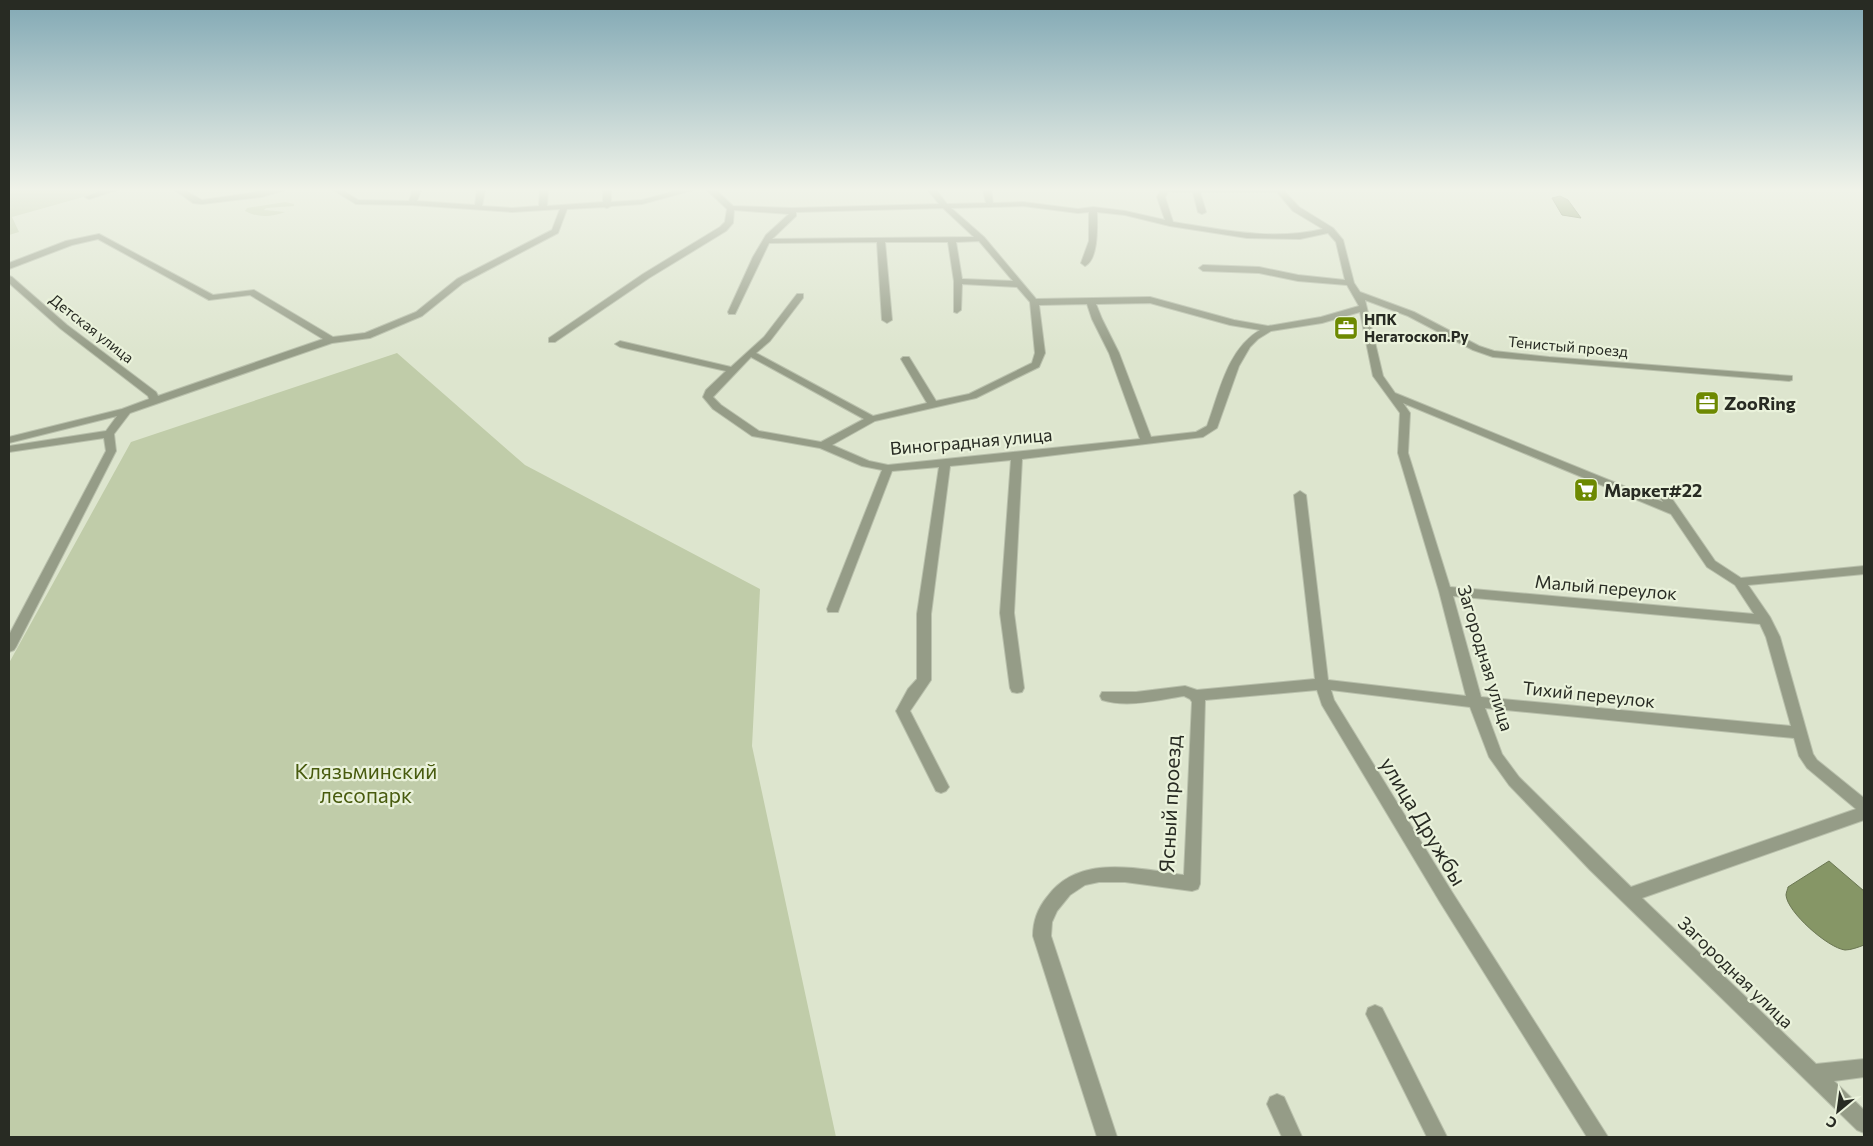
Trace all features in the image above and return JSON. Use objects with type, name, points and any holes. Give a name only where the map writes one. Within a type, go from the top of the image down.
[{"type":"street","points":[[9,266],[68,243]]},
{"type":"street","points":[[114,243],[212,298],[251,292],[332,340]]},
{"type":"street","points":[[9,440],[126,411],[332,340],[367,336],[419,314],[460,281],[531,243]]},
{"type":"street","points":[[552,340],[699,243]]},
{"type":"street","points":[[732,312],[766,243]]},
{"type":"street","points":[[882,243],[886,320]]},
{"type":"street","points":[[953,243],[958,281],[957,310]]},
{"type":"street","points":[[823,445],[872,419],[972,396],[1036,365],[1040,354],[1034,302],[985,243]]},
{"type":"street","points":[[1085,263],[1092,243]]},
{"type":"street","name":"Загородная улица","points":[[1340,243],[1350,283],[1364,308],[1378,376],[1405,413],[1403,453],[1445,591],[1475,702],[1496,757],[1514,781],[1628,896],[1864,1123]]},
{"type":"street","points":[[1203,268],[1259,270],[1298,278],[1350,283]]},
{"type":"street","name":"Детская улица","points":[[9,279],[64,327],[152,394],[155,400]]},
{"type":"street","points":[[958,281],[1018,284]]},
{"type":"street","name":"Тенистый проезд","points":[[1357,294],[1411,314],[1476,348],[1493,354],[1789,378]]},
{"type":"street","name":"Виноградная улица","points":[[800,296],[767,339],[710,392],[708,397],[716,407],[756,434],[823,445],[866,464],[888,468],[1017,456],[1199,435],[1212,428],[1228,378],[1245,346],[1255,336],[1268,329]]},
{"type":"street","points":[[1034,302],[1150,300],[1233,323],[1268,329],[1322,320],[1364,308]]},
{"type":"street","points":[[1091,301],[1097,319],[1114,353],[1147,442]]},
{"type":"street","points":[[620,344],[733,370]]},
{"type":"street","points":[[750,353],[872,419]]},
{"type":"street","points":[[906,359],[933,404]]},
{"type":"street","points":[[1392,395],[1675,511]]},
{"type":"street","points":[[9,647],[111,451],[109,434],[126,411]]},
{"type":"street","points":[[9,449],[109,434]]},
{"type":"street","points":[[1017,456],[1006,613],[1017,688]]},
{"type":"street","points":[[941,787],[903,711],[913,693],[924,680],[924,614],[945,462]]},
{"type":"street","points":[[834,609],[888,468]]},
{"type":"street","name":"улица Дружбы","points":[[1300,495],[1322,684],[1327,701],[1446,897],[1598,1137]]},
{"type":"street","points":[[1664,496],[1711,564],[1738,582],[1765,620],[1773,637],[1806,756],[1812,764],[1864,807]]},
{"type":"street","points":[[1738,582],[1864,570]]},
{"type":"street","name":"Малый переулок","points":[[1445,591],[1765,620]]},
{"type":"street","name":"Тихий переулок","points":[[1196,695],[1322,684],[1475,702],[1799,733]]},
{"type":"street","points":[[1107,696],[1136,697],[1185,691],[1196,695]]},
{"type":"street","name":"Ясный проезд","points":[[1107,1137],[1042,936],[1041,925],[1044,914],[1056,897],[1078,880],[1088,876],[1134,877],[1192,884],[1198,702],[1196,695]]},
{"type":"street","points":[[1628,896],[1864,813]]},
{"type":"street","points":[[1375,1014],[1437,1137]]},
{"type":"street","points":[[1814,1074],[1864,1068]]},
{"type":"street","points":[[1277,1104],[1292,1137]]},
{"type":"green space","name":"Клязьминский лесопарк","points":[[397,353],[525,465],[760,589],[752,746],[836,1137],[9,1137],[9,663],[131,442]]},
{"type":"shaded area","points":[[1829,861],[1864,891],[1864,945],[1845,950],[1829,943],[1801,919],[1788,902],[1786,895],[1788,887]]},
{"type":"place","name":"НПК Негатоскоп.Ру","points":[[1346,328]]},
{"type":"place","name":"ZooRing","points":[[1707,403]]},
{"type":"place","name":"Маркет#22","points":[[1586,490]]}]
